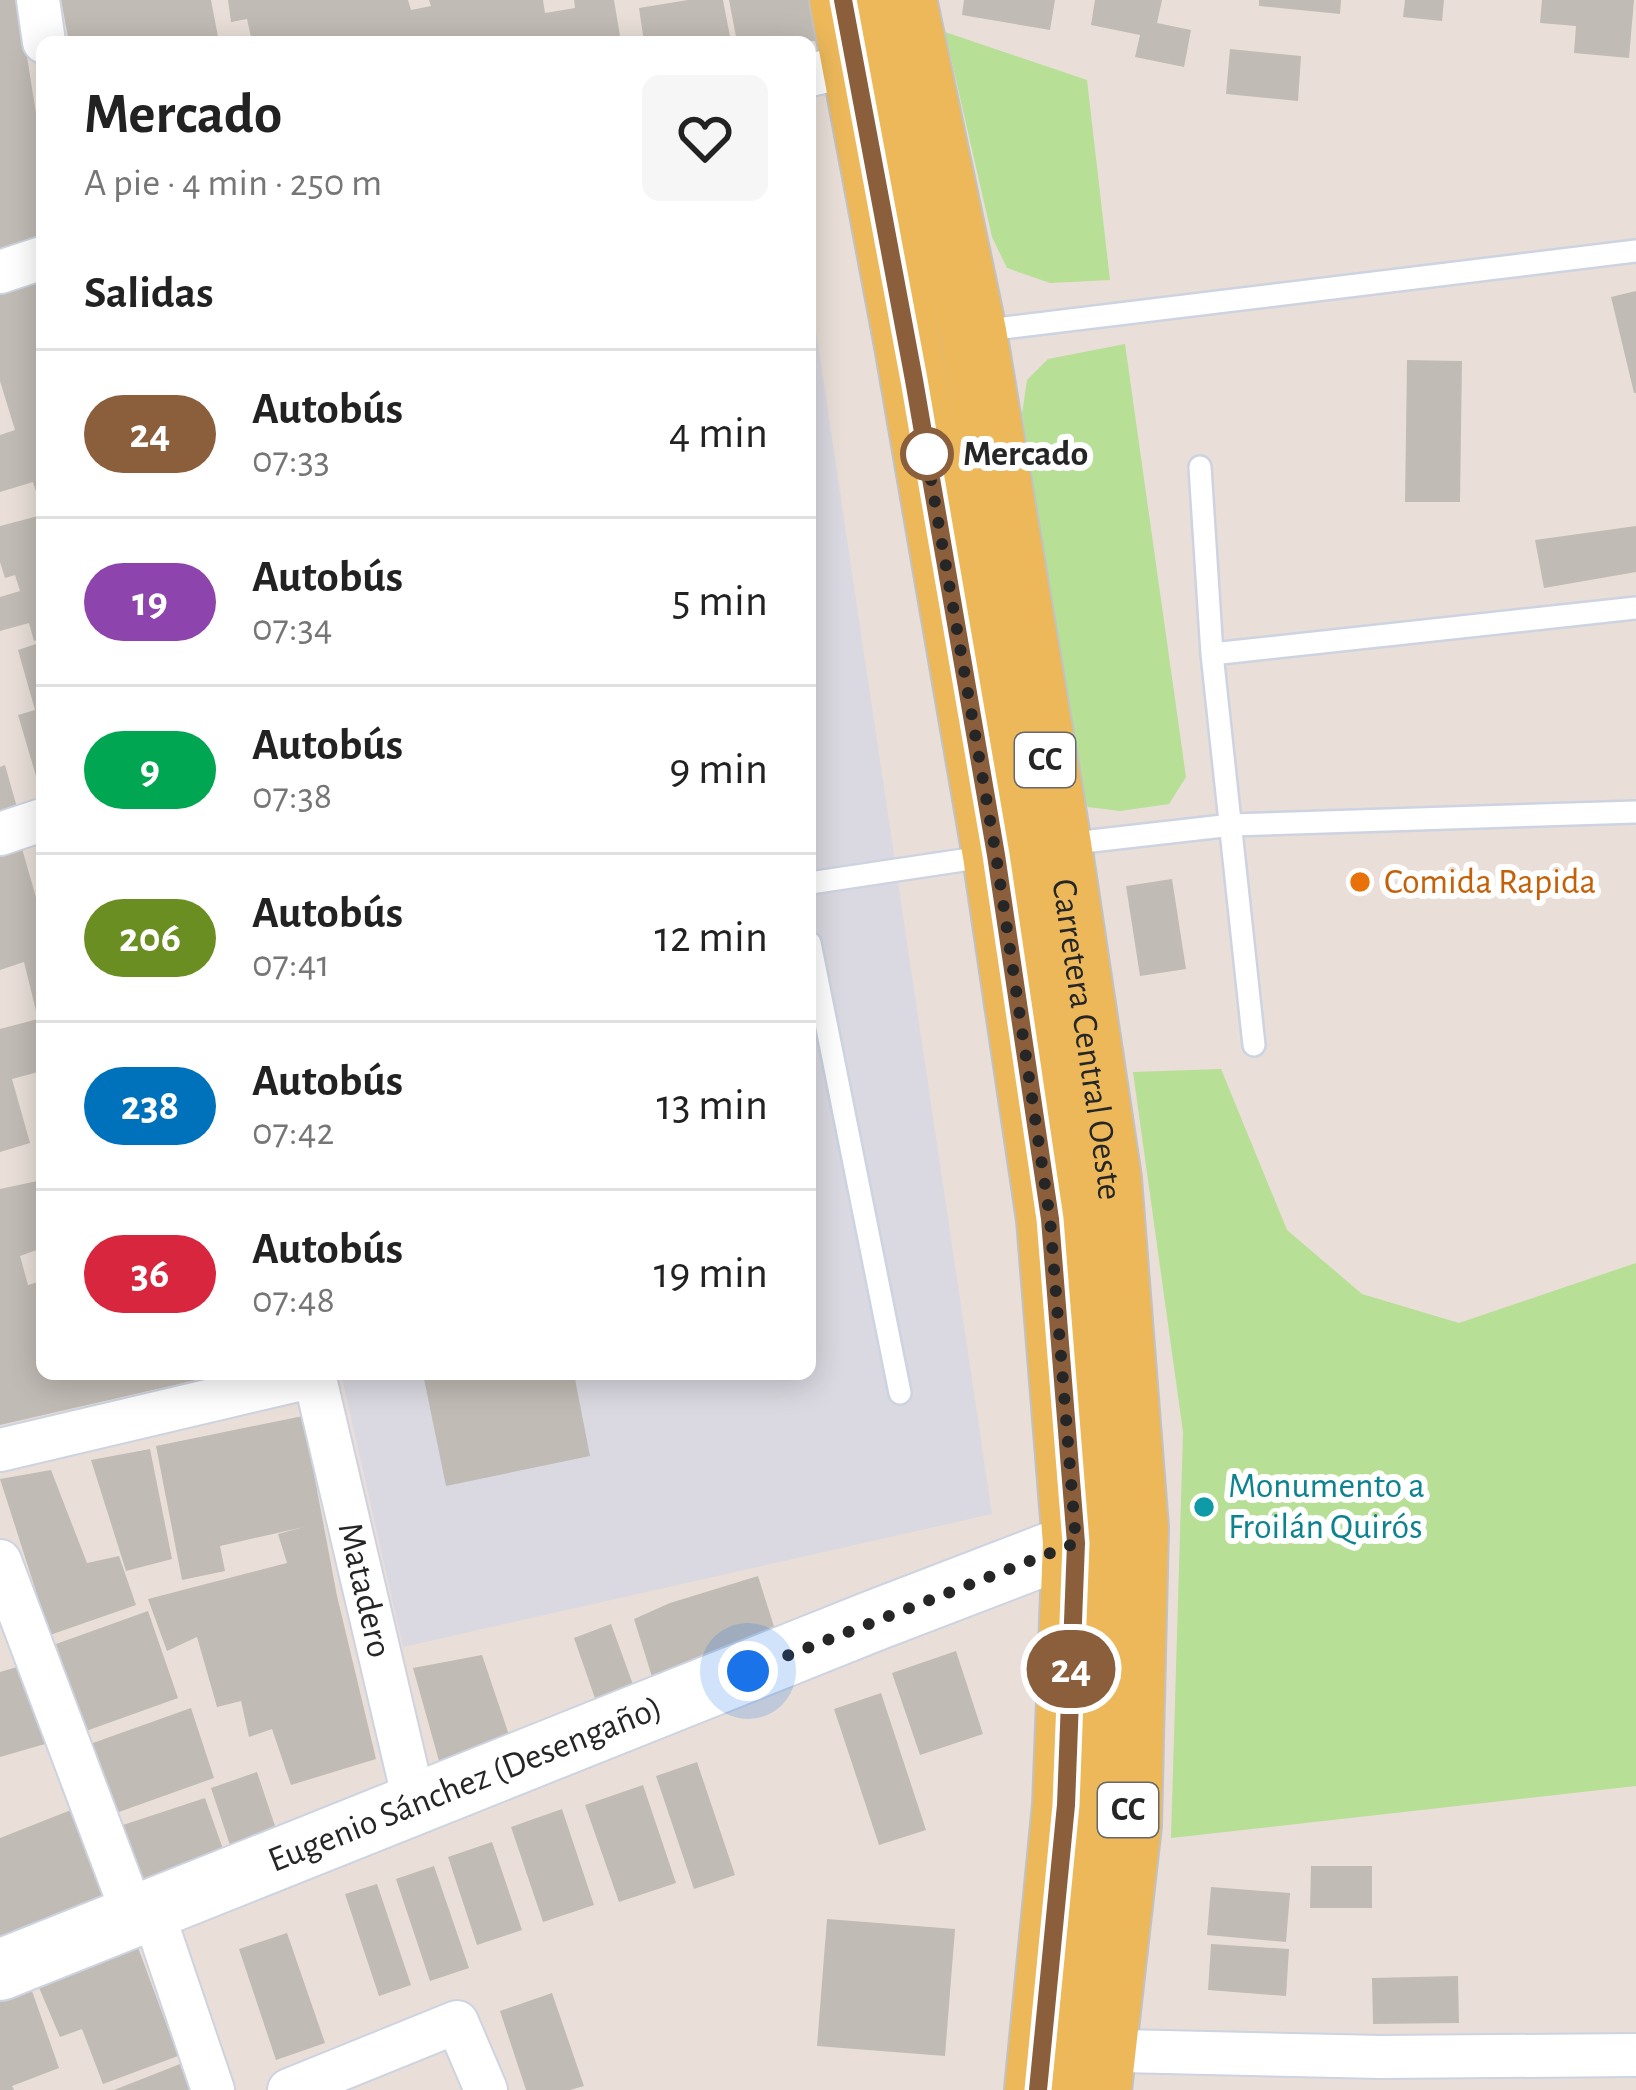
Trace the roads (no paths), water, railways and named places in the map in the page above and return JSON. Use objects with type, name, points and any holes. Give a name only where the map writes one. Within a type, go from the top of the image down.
[{"type":"main road","name":"Carretera Central Oeste","points":[[842,0],[871,48],[940,339],[1027,850],[1050,1219],[1106,1536],[1066,1805],[1071,2070]]},
{"type":"street","points":[[38,0],[43,36]]},
{"type":"street","points":[[0,272],[36,260]]},
{"type":"street","points":[[0,834],[36,822]]},
{"type":"street","points":[[0,1450],[293,1380]]},
{"type":"street","name":"Matadero","points":[[315,1380],[415,1805]]},
{"type":"street","name":"Eugenio Sánchez (Desengaño)","points":[[0,1970],[1106,1536]]},
{"type":"street","points":[[0,1561],[213,2090]]},
{"type":"street","points":[[289,2090],[457,2022],[485,2090]]},
{"type":"street","points":[[1071,2070],[1381,2057],[1636,2055]]},
{"type":"lane","points":[[940,339],[1636,251]]},
{"type":"lane","points":[[1200,467],[1212,654],[1254,1045]]},
{"type":"lane","points":[[1212,654],[1636,608]]},
{"type":"lane","points":[[816,882],[1232,825],[1636,812]]},
{"type":"lane","points":[[816,973],[900,1393]]},
{"type":"place","name":"Mercado","points":[[927,454]]},
{"type":"place","name":"Comida Rapida","points":[[1360,882]]},
{"type":"place","name":"Monumento a Froilán Quirós","points":[[1204,1507]]}]
